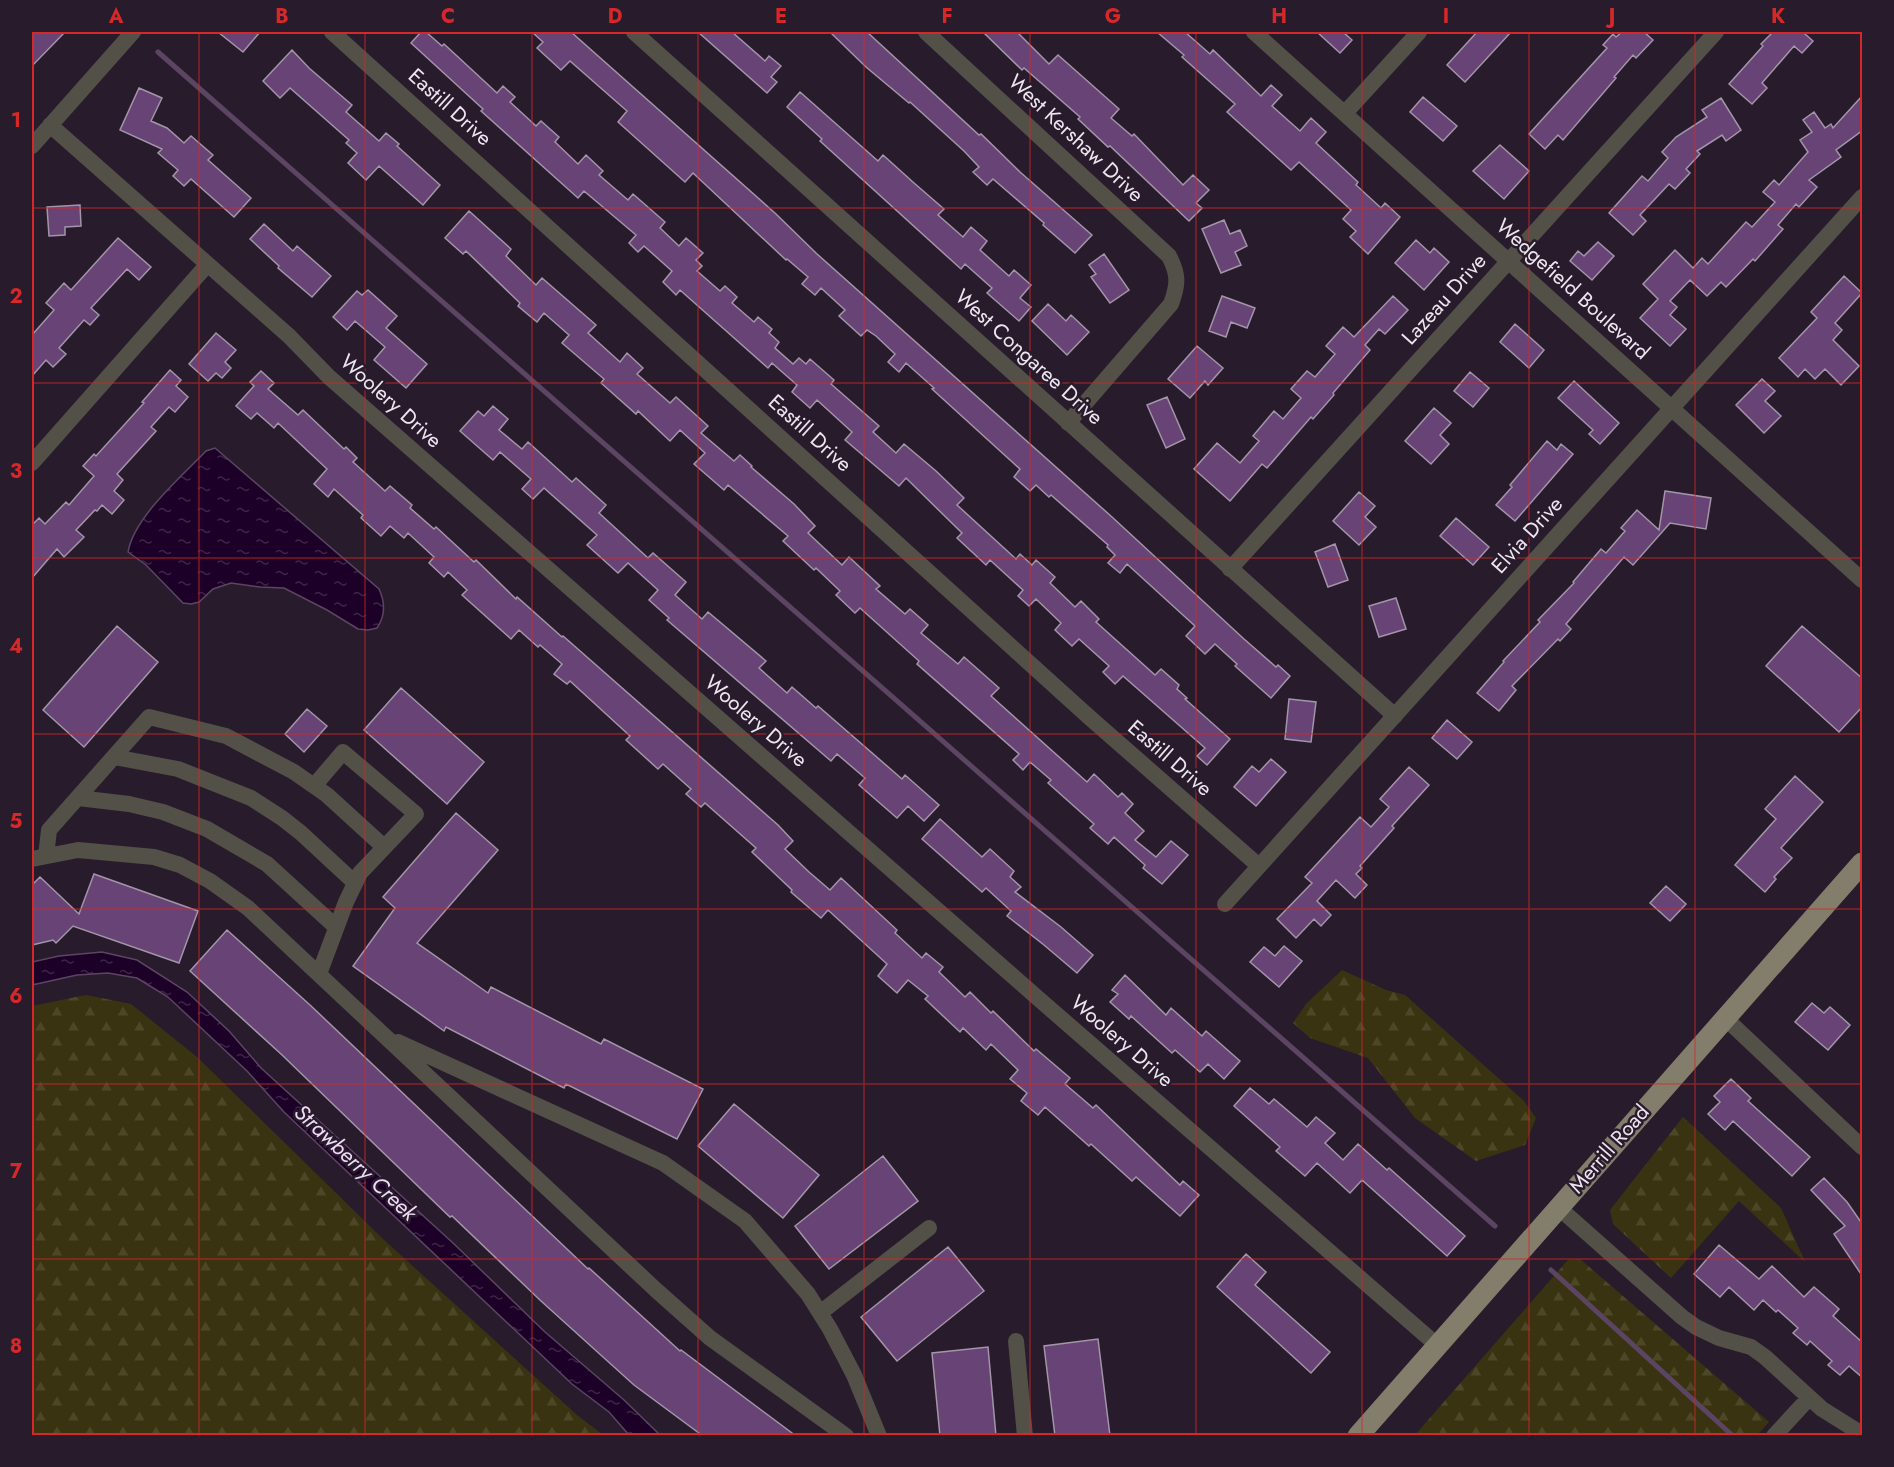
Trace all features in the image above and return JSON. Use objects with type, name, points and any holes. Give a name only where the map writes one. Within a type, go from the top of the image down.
[{"type":"main road","name":"Merrill Road","points":[[1358,1436],[1863,863]]},
{"type":"street","points":[[32,146],[133,32]]},
{"type":"street","name":"Eastill Drive","points":[[332,32],[1081,709],[1259,866]]},
{"type":"street","name":"West Congaree Drive","points":[[634,32],[1395,716]]},
{"type":"street","name":"West Kershaw Drive","points":[[926,32],[1169,256],[1176,269],[1177,288],[1171,304],[1068,423]]},
{"type":"street","name":"Wedgefield Boulevard","points":[[1254,32],[1863,580]]},
{"type":"street","points":[[1345,113],[1419,32]]},
{"type":"street","name":"Lazeau Drive","points":[[1230,569],[1716,32]]},
{"type":"street","name":"Woolery Drive","points":[[50,125],[289,336],[338,385],[1438,1346]]},
{"type":"street","name":"Elvia Drive","points":[[1225,903],[1863,197]]},
{"type":"street","points":[[32,463],[207,265]]},
{"type":"street","points":[[39,857],[49,831],[149,717],[226,736],[294,772],[327,795],[384,847]]},
{"type":"street","points":[[314,786],[343,752],[416,813],[360,873],[336,927],[319,974]]},
{"type":"street","points":[[114,757],[178,769],[251,798],[301,833],[355,883]]},
{"type":"street","points":[[78,798],[129,804],[163,812],[207,829],[267,864],[336,927]]},
{"type":"street","points":[[39,857],[78,850],[154,857],[180,865],[210,881],[248,908],[710,1338],[846,1436]]},
{"type":"street","points":[[1725,1018],[1863,1147]]},
{"type":"street","points":[[384,1035],[663,1163],[745,1221],[808,1294],[820,1313],[854,1375],[879,1436]]},
{"type":"street","points":[[1558,1207],[1682,1317],[1719,1338],[1751,1347],[1822,1409],[1863,1434]]},
{"type":"street","points":[[820,1313],[929,1228]]},
{"type":"street","points":[[1016,1341],[1025,1436]]},
{"type":"street","points":[[1774,1436],[1809,1398]]},
{"type":"green space","points":[[1342,970],[1386,990],[1405,995],[1524,1101],[1536,1118],[1525,1145],[1476,1161],[1415,1118],[1368,1058],[1310,1038],[1293,1023],[1306,1004]]},
{"type":"green space","points":[[86,995],[131,1004],[197,1057],[384,1240],[577,1415],[603,1435],[32,1435],[32,1006]]},
{"type":"green space","points":[[1683,1117],[1781,1208],[1805,1262],[1739,1201],[1671,1278],[1613,1224],[1610,1210]]},
{"type":"green space","points":[[1580,1259],[1769,1422],[1757,1435],[1415,1435],[1568,1260]]},
{"type":"water","points":[[215,448],[379,589],[384,608],[377,628],[358,629],[284,588],[231,583],[213,589],[199,602],[183,603],[146,565],[128,552],[139,525],[149,511],[206,451]]},
{"type":"water","name":"Strawberry Creek","points":[[102,952],[137,960],[187,992],[229,1031],[261,1068],[453,1243],[545,1332],[624,1400],[660,1435],[629,1435],[609,1412],[572,1384],[284,1112],[247,1071],[168,997],[137,978],[108,973],[77,975],[32,985],[32,962],[59,956]]},
{"type":"building","points":[[32,32],[65,32],[32,66]]},
{"type":"building","points":[[218,32],[260,32],[243,52]]},
{"type":"building","points":[[421,32],[426,32],[442,46],[444,44],[497,93],[503,86],[515,97],[510,102],[536,126],[541,121],[559,137],[555,142],[578,164],[586,155],[603,171],[599,175],[628,200],[633,194],[665,222],[660,228],[679,246],[686,238],[703,253],[696,260],[702,266],[697,271],[720,291],[725,286],[737,297],[732,303],[754,322],[758,317],[772,329],[769,333],[779,342],[775,348],[793,364],[799,358],[806,364],[810,359],[834,380],[831,384],[879,426],[873,432],[896,453],[904,444],[964,498],[957,505],[1016,559],[1020,554],[1032,565],[1036,560],[1055,577],[1050,583],[1075,607],[1081,601],[1099,619],[1096,622],[1155,675],[1161,669],[1179,685],[1177,689],[1187,698],[1185,699],[1230,739],[1207,765],[1197,756],[1205,748],[1123,676],[1115,684],[1103,672],[1109,666],[1079,639],[1072,646],[1055,630],[1061,623],[1036,599],[1029,606],[1018,596],[1023,590],[990,560],[986,565],[957,538],[962,533],[906,478],[899,486],[845,440],[852,432],[817,400],[810,408],[792,392],[797,385],[772,363],[768,368],[680,290],[676,295],[663,282],[672,271],[644,246],[638,252],[629,243],[636,235],[584,191],[578,198],[481,111],[483,109],[411,43]]},
{"type":"building","points":[[532,32],[571,32],[1112,517],[1244,639],[1276,667],[1278,665],[1290,676],[1271,698],[1235,666],[1237,664],[1215,644],[1205,654],[1186,636],[1195,626],[1127,564],[1120,573],[1108,563],[1115,555],[1107,547],[1108,545],[1051,495],[1049,497],[1036,485],[1030,491],[1014,477],[1020,469],[932,389],[934,388],[906,363],[899,372],[888,362],[895,354],[876,336],[867,330],[861,336],[839,316],[845,310],[821,288],[815,295],[802,284],[808,277],[786,260],[693,173],[685,182],[618,122],[627,111],[570,61],[561,70],[537,48],[543,42]]},
{"type":"building","points":[[698,32],[732,32],[765,61],[769,56],[781,66],[771,77],[777,82],[767,93]]},
{"type":"building","points":[[830,32],[867,32],[1092,235],[1075,253],[993,179],[987,185],[973,172],[979,167],[964,151],[910,102],[866,67]]},
{"type":"building","points":[[983,32],[1017,32],[1049,64],[1058,55],[1119,109],[1111,118],[1132,136],[1134,134],[1183,185],[1193,175],[1209,190],[1196,203],[1202,208],[1189,221],[1078,119],[1080,117],[1024,68],[1022,70]]},
{"type":"building","points":[[1157,32],[1185,32],[1210,54],[1213,50],[1261,96],[1271,85],[1282,95],[1272,106],[1300,131],[1311,118],[1326,132],[1316,143],[1358,182],[1356,185],[1381,208],[1385,203],[1400,217],[1368,254],[1350,237],[1356,231],[1343,219],[1351,210],[1299,162],[1291,170],[1227,112],[1235,104]]},
{"type":"building","points":[[1317,32],[1343,32],[1352,40],[1340,53]]},
{"type":"building","points":[[1477,32],[1511,32],[1465,82],[1447,65]]},
{"type":"building","points":[[1622,32],[1644,32],[1653,40],[1636,58],[1633,55],[1563,140],[1558,135],[1545,149],[1529,134],[1607,48],[1603,45],[1613,34],[1616,37]]},
{"type":"building","points":[[1773,32],[1807,32],[1805,34],[1813,41],[1802,53],[1794,46],[1762,83],[1767,88],[1752,104],[1729,84]]},
{"type":"building","points":[[292,50],[352,105],[346,112],[379,141],[386,133],[440,185],[423,205],[379,166],[366,180],[348,163],[357,153],[346,143],[349,140],[290,88],[280,98],[263,81]]},
{"type":"building","points":[[139,88],[162,98],[151,121],[167,128],[184,143],[191,136],[213,155],[208,160],[251,198],[234,217],[191,179],[184,186],[173,176],[178,170],[158,153],[162,149],[120,130]]},
{"type":"building","points":[[800,92],[878,161],[883,155],[944,209],[938,215],[963,237],[971,227],[987,241],[980,250],[1009,276],[1014,270],[1031,285],[1020,298],[1031,307],[1019,321],[987,293],[992,288],[965,264],[961,269],[820,141],[822,139],[787,107]]},
{"type":"building","points":[[1863,95],[1863,130],[1836,150],[1841,157],[1809,180],[1817,187],[1799,207],[1796,204],[1778,225],[1783,229],[1755,261],[1753,259],[1726,287],[1721,282],[1707,296],[1690,280],[1670,301],[1677,307],[1670,315],[1686,329],[1670,346],[1640,318],[1658,299],[1643,284],[1675,250],[1693,268],[1702,258],[1708,264],[1746,222],[1752,227],[1775,202],[1763,192],[1774,180],[1779,185],[1808,152],[1800,140],[1812,132],[1803,120],[1814,112],[1825,128],[1831,124],[1833,128]]},
{"type":"building","points":[[1423,97],[1457,126],[1443,141],[1410,112]]},
{"type":"building","points":[[1721,98],[1741,130],[1726,141],[1722,135],[1697,151],[1700,154],[1686,169],[1690,173],[1675,189],[1669,184],[1640,215],[1646,221],[1633,235],[1609,213],[1642,176],[1648,181],[1668,158],[1662,152],[1676,137],[1707,117],[1702,110]]},
{"type":"building","points":[[1500,145],[1529,171],[1504,199],[1473,171]]},
{"type":"building","points":[[80,205],[81,226],[65,227],[65,235],[49,236],[47,207]]},
{"type":"building","points":[[469,211],[511,249],[506,256],[536,285],[542,278],[596,325],[588,333],[620,362],[627,353],[643,368],[637,374],[670,403],[676,397],[708,426],[701,433],[734,461],[740,455],[794,504],[815,526],[808,533],[842,565],[849,557],[880,586],[876,589],[905,614],[910,609],[928,625],[921,633],[958,664],[964,657],[999,688],[991,696],[1087,782],[1094,774],[1118,797],[1122,793],[1133,804],[1125,813],[1144,831],[1135,840],[1156,857],[1171,841],[1188,855],[1162,884],[1143,868],[1145,865],[1114,837],[1108,844],[1090,828],[1094,824],[1048,783],[1051,780],[1030,762],[1023,770],[1013,760],[1019,754],[917,664],[919,661],[860,608],[855,613],[836,595],[840,591],[783,541],[788,536],[728,485],[724,490],[694,464],[705,453],[680,430],[670,441],[638,411],[636,414],[601,383],[604,379],[562,343],[569,335],[544,313],[537,322],[518,306],[520,303],[466,251],[463,254],[445,238]]},
{"type":"building","points":[[1224,220],[1230,234],[1240,230],[1247,246],[1235,252],[1241,265],[1221,273],[1202,229]]},
{"type":"building","points":[[264,224],[293,251],[297,246],[331,276],[312,297],[278,268],[279,266],[250,239]]},
{"type":"building","points":[[118,238],[151,267],[139,280],[127,269],[91,308],[99,315],[90,325],[84,320],[59,348],[66,354],[53,367],[46,360],[32,376],[32,335],[54,310],[46,303],[64,283],[71,290]]},
{"type":"building","points":[[1416,240],[1430,253],[1434,248],[1449,262],[1424,290],[1395,263]]},
{"type":"building","points":[[1598,242],[1614,256],[1592,280],[1570,261],[1578,251],[1584,256]]},
{"type":"building","points":[[1104,254],[1129,290],[1110,303],[1091,277],[1096,274],[1089,265]]},
{"type":"building","points":[[1844,276],[1862,293],[1835,323],[1842,330],[1833,340],[1859,366],[1841,385],[1825,369],[1815,379],[1805,369],[1798,377],[1779,358],[1817,318],[1811,312]]},
{"type":"building","points":[[368,290],[397,316],[386,328],[427,364],[406,388],[374,360],[385,347],[355,321],[347,330],[333,317],[357,291],[362,295]]},
{"type":"building","points":[[1222,296],[1255,308],[1247,328],[1231,322],[1226,337],[1209,331]]},
{"type":"building","points":[[1393,296],[1408,310],[1385,334],[1379,329],[1365,345],[1370,350],[1333,393],[1334,395],[1313,419],[1311,417],[1267,468],[1262,464],[1230,501],[1194,469],[1217,443],[1240,463],[1259,441],[1253,436],[1274,411],[1283,419],[1301,398],[1291,389],[1307,371],[1315,377],[1335,354],[1326,346],[1343,327],[1354,337]]},
{"type":"building","points":[[1048,304],[1066,321],[1071,315],[1089,332],[1067,355],[1032,321]]},
{"type":"building","points":[[1515,324],[1544,350],[1529,368],[1500,342]]},
{"type":"building","points":[[216,333],[236,350],[225,362],[231,368],[222,378],[216,373],[208,381],[189,364]]},
{"type":"building","points":[[1197,346],[1223,368],[1208,385],[1205,381],[1190,398],[1168,379]]},
{"type":"building","points":[[170,370],[181,380],[176,386],[188,397],[175,412],[169,407],[151,427],[156,431],[117,474],[123,480],[114,491],[124,500],[112,514],[102,505],[97,511],[95,510],[76,530],[84,537],[64,557],[57,549],[32,578],[32,525],[39,518],[45,524],[66,502],[69,505],[94,476],[83,466],[94,454],[96,456],[144,403],[142,402]]},
{"type":"building","points":[[261,371],[274,383],[268,389],[298,415],[303,410],[344,449],[346,447],[357,458],[353,462],[385,491],[390,486],[434,529],[436,527],[474,562],[476,560],[516,599],[517,597],[563,636],[778,825],[793,841],[785,849],[809,872],[830,890],[841,878],[897,930],[895,933],[922,958],[926,953],[943,967],[939,972],[965,997],[970,992],[991,1013],[993,1011],[1034,1051],[1036,1049],[1070,1078],[1065,1084],[1093,1108],[1096,1105],[1180,1185],[1183,1181],[1199,1195],[1180,1216],[1136,1177],[1132,1181],[1045,1107],[1038,1115],[1021,1101],[1027,1093],[1010,1079],[1018,1070],[991,1044],[986,1050],[963,1028],[960,1032],[925,999],[928,996],[908,980],[897,993],[878,976],[887,964],[828,910],[821,918],[791,892],[792,890],[752,852],[756,848],[705,803],[701,807],[686,794],[691,789],[663,764],[658,769],[626,740],[630,736],[570,681],[567,684],[554,674],[562,664],[519,630],[511,639],[462,595],[467,590],[448,572],[444,577],[429,563],[434,557],[408,533],[404,538],[390,526],[381,536],[361,518],[363,515],[334,489],[328,497],[314,484],[327,469],[278,423],[274,428],[257,413],[251,419],[236,406],[254,386],[250,382]]},
{"type":"building","points":[[1470,372],[1489,388],[1473,407],[1454,391]]},
{"type":"building","points":[[1762,379],[1775,391],[1765,401],[1781,416],[1764,433],[1736,405]]},
{"type":"building","points":[[1574,381],[1619,423],[1600,444],[1589,434],[1593,430],[1558,398]]},
{"type":"building","points":[[1167,397],[1185,439],[1166,448],[1147,405]]},
{"type":"building","points":[[493,406],[508,419],[499,430],[522,449],[528,442],[572,482],[576,478],[606,505],[599,513],[648,558],[653,553],[686,582],[675,595],[702,619],[708,612],[766,661],[759,668],[787,693],[792,687],[816,708],[818,706],[902,779],[905,775],[939,805],[924,821],[908,806],[897,818],[859,785],[865,778],[837,754],[831,761],[667,620],[669,618],[649,600],[658,590],[628,563],[618,573],[587,545],[597,535],[544,488],[533,499],[522,489],[531,479],[500,452],[493,460],[460,431],[478,411],[484,416]]},
{"type":"building","points":[[1434,408],[1451,423],[1440,435],[1449,444],[1431,464],[1405,441]]},
{"type":"building","points":[[1547,441],[1557,450],[1561,444],[1573,454],[1515,521],[1496,505]]},
{"type":"building","points":[[1665,491],[1711,498],[1706,529],[1670,523],[1633,565],[1624,557],[1566,624],[1571,629],[1560,641],[1558,639],[1512,686],[1516,690],[1499,711],[1477,693],[1601,549],[1606,553],[1625,531],[1621,528],[1637,510],[1659,530]]},
{"type":"building","points":[[1359,492],[1375,506],[1365,517],[1376,527],[1359,545],[1333,521]]},
{"type":"building","points":[[1456,518],[1489,547],[1473,565],[1440,536]]},
{"type":"building","points":[[1335,544],[1348,580],[1328,587],[1315,552]]},
{"type":"building","points":[[1396,598],[1406,629],[1379,637],[1369,606]]},
{"type":"building","points":[[117,626],[158,662],[84,747],[43,710]]},
{"type":"building","points":[[1802,626],[1863,679],[1863,706],[1839,732],[1766,666]]},
{"type":"building","points":[[401,688],[484,762],[447,804],[364,730]]},
{"type":"building","points":[[1289,699],[1316,702],[1311,742],[1285,739]]},
{"type":"building","points":[[307,709],[327,726],[304,752],[285,734]]},
{"type":"building","points":[[1447,720],[1472,742],[1457,759],[1432,738]]},
{"type":"building","points":[[1271,759],[1286,772],[1256,806],[1234,787],[1252,766],[1259,772]]},
{"type":"building","points":[[1409,767],[1429,785],[1360,866],[1362,868],[1356,874],[1367,885],[1355,898],[1336,880],[1317,901],[1331,915],[1321,926],[1314,919],[1296,938],[1277,919],[1312,883],[1305,877],[1360,817],[1371,827],[1389,807],[1380,799]]},
{"type":"building","points":[[1795,776],[1823,802],[1781,848],[1792,858],[1774,877],[1776,879],[1765,892],[1735,865],[1776,819],[1765,809]]},
{"type":"building","points":[[456,813],[498,850],[417,943],[488,993],[491,987],[601,1044],[604,1039],[703,1089],[677,1139],[566,1084],[564,1088],[446,1027],[444,1031],[353,966],[395,908],[383,897]]},
{"type":"building","points":[[940,819],[982,857],[990,849],[1014,871],[1010,877],[1021,887],[1015,892],[1093,955],[1077,973],[1007,916],[1011,911],[986,888],[982,892],[922,839]]},
{"type":"building","points":[[94,874],[198,911],[179,963],[73,926],[56,943],[53,940],[32,945],[32,885],[40,877],[79,914]]},
{"type":"building","points":[[1666,886],[1686,904],[1670,921],[1650,903]]},
{"type":"building","points":[[227,930],[310,1005],[588,1269],[680,1351],[796,1436],[703,1436],[634,1385],[452,1216],[450,1217],[281,1054],[190,971]]},
{"type":"building","points":[[1284,946],[1302,961],[1279,987],[1250,962],[1264,947],[1275,956]]},
{"type":"building","points":[[1125,975],[1166,1015],[1171,1008],[1202,1036],[1206,1031],[1240,1061],[1224,1079],[1208,1064],[1200,1072],[1175,1050],[1172,1053],[1131,1016],[1129,1019],[1110,1002],[1118,994],[1112,990]]},
{"type":"building","points":[[1812,1003],[1824,1013],[1830,1007],[1850,1025],[1828,1050],[1795,1022]]},
{"type":"building","points":[[1731,1079],[1751,1098],[1748,1101],[1810,1157],[1792,1176],[1733,1121],[1725,1130],[1708,1114],[1720,1102],[1714,1096]]},
{"type":"building","points":[[1250,1088],[1269,1104],[1274,1099],[1307,1127],[1316,1117],[1335,1133],[1325,1143],[1343,1160],[1358,1144],[1387,1170],[1389,1168],[1465,1236],[1447,1256],[1362,1180],[1350,1193],[1317,1163],[1305,1176],[1276,1151],[1280,1147],[1234,1106]]},
{"type":"building","points":[[734,1104],[819,1175],[783,1218],[698,1146]]},
{"type":"building","points":[[883,1156],[918,1201],[829,1269],[795,1226]]},
{"type":"building","points":[[1824,1178],[1847,1202],[1863,1225],[1863,1277],[1834,1234],[1845,1226],[1811,1190]]},
{"type":"building","points":[[1719,1245],[1759,1279],[1772,1266],[1804,1297],[1814,1287],[1839,1309],[1833,1316],[1863,1343],[1863,1378],[1849,1366],[1840,1375],[1828,1365],[1832,1361],[1810,1341],[1807,1345],[1793,1333],[1798,1328],[1763,1300],[1754,1310],[1729,1287],[1720,1297],[1694,1274]]},
{"type":"building","points":[[948,1247],[984,1291],[897,1361],[861,1317]]},
{"type":"building","points":[[1246,1254],[1266,1272],[1255,1285],[1330,1352],[1311,1373],[1217,1287]]},
{"type":"building","points":[[1098,1339],[1110,1436],[1055,1436],[1044,1346]]},
{"type":"building","points":[[988,1347],[996,1436],[940,1436],[932,1353]]},
{"type":"waterway","points":[[158,52],[1495,1226]]},
{"type":"waterway","points":[[1551,1270],[1733,1436]]}]
